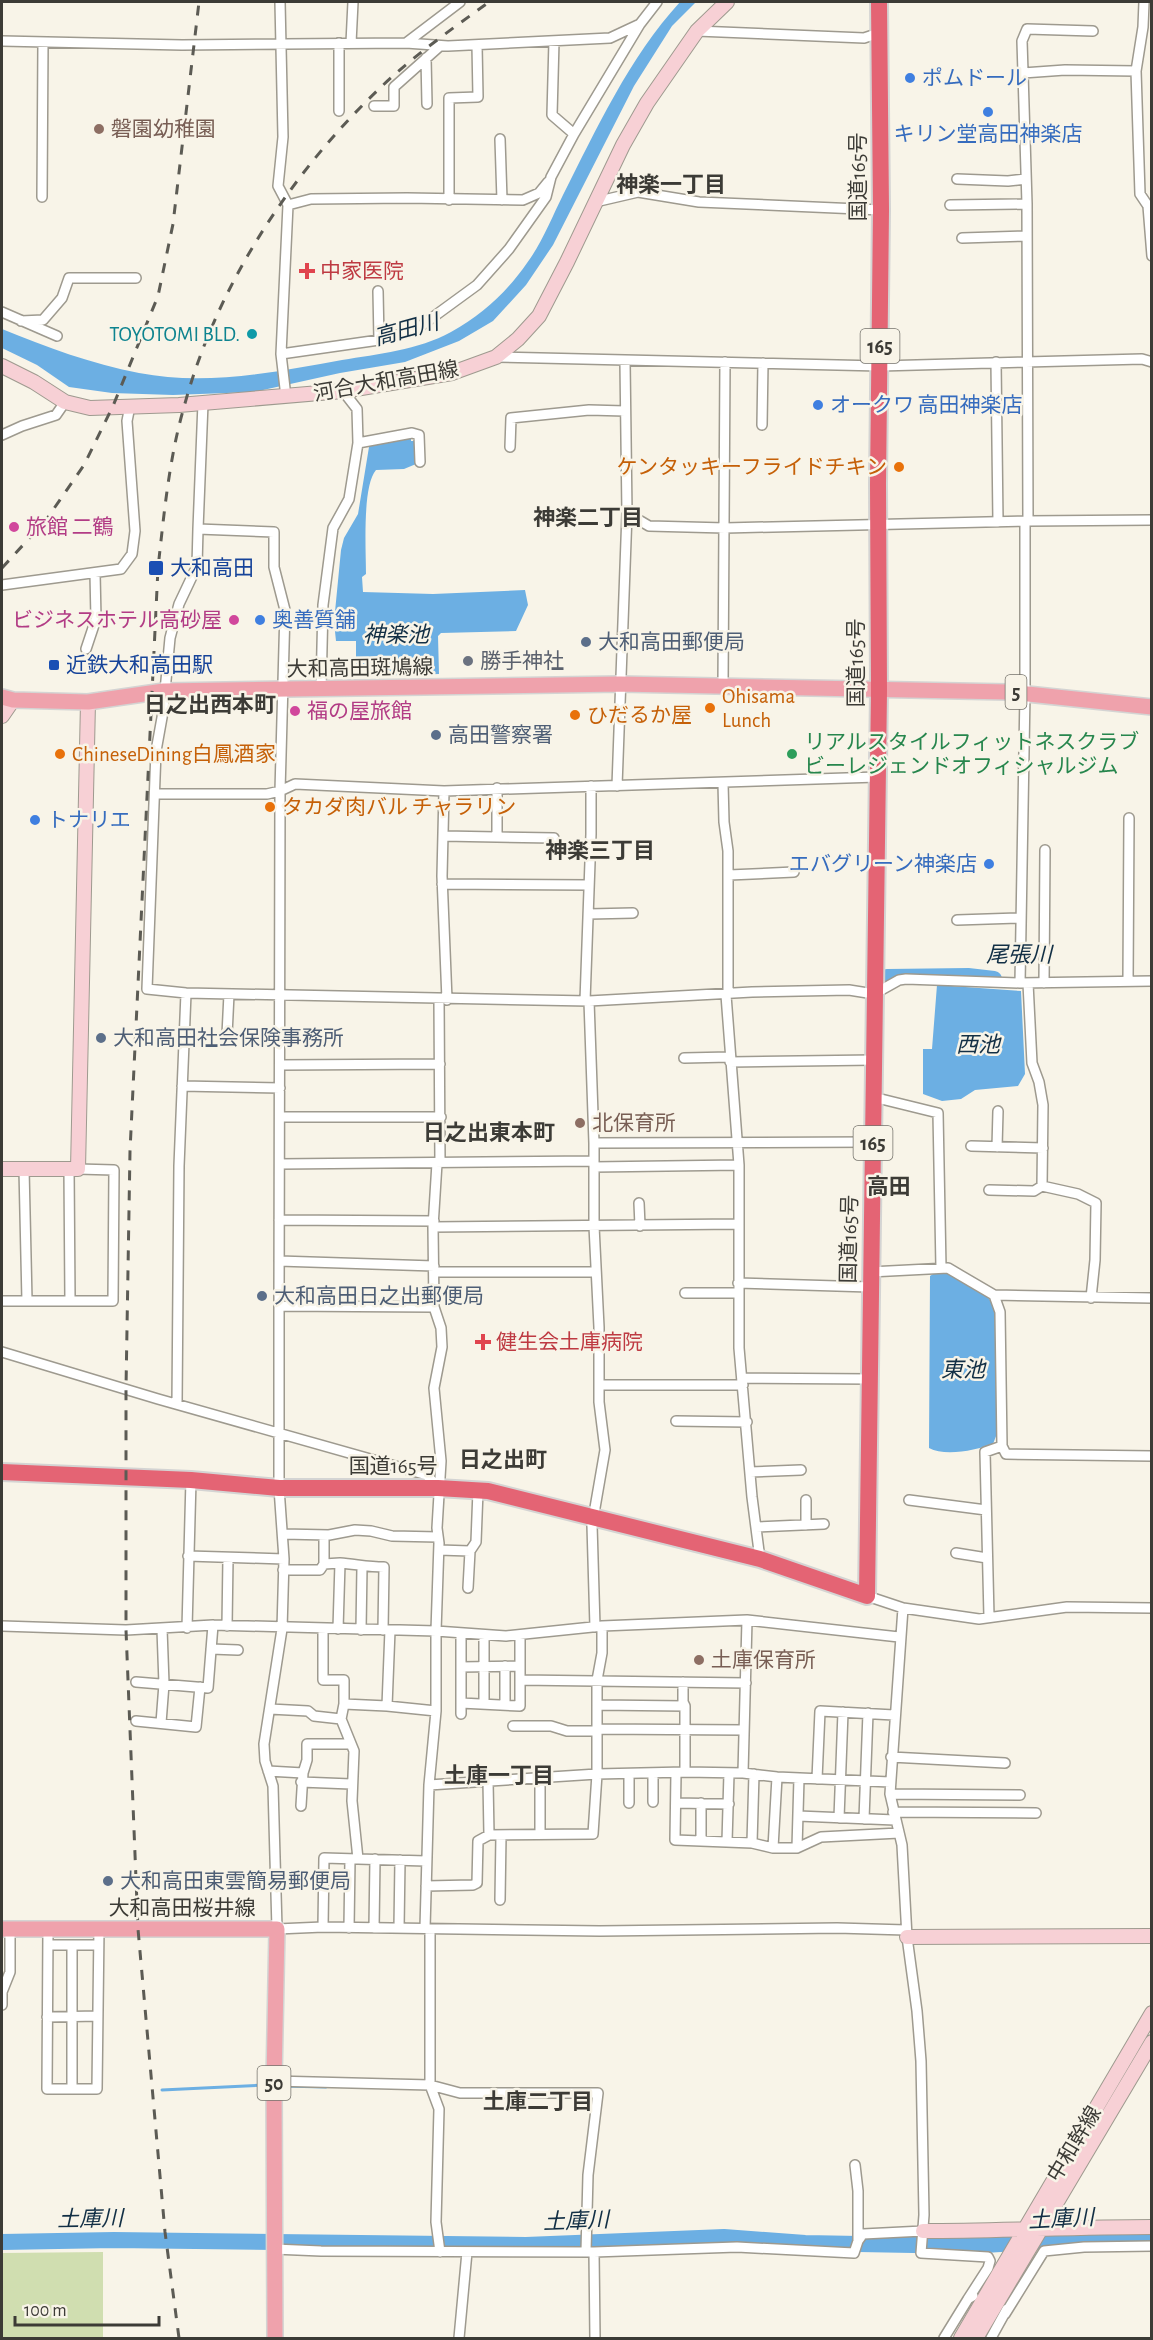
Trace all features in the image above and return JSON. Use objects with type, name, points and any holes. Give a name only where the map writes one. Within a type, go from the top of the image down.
[{"type":"highway","name":"国道165号","points":[[2,1472],[191,1480],[279,1488],[438,1488],[478,1491],[760,1559],[867,1596],[879,691],[881,210],[879,2]]},
{"type":"main road","name":"河合大和高田線","points":[[2,366],[34,382],[65,402],[90,408],[203,403],[343,391],[452,373],[496,357],[518,339],[539,316],[623,145],[647,103],[697,31],[727,2]]},
{"type":"main road","name":"大和高田斑鳩線","points":[[7,699],[88,702],[164,691],[282,691],[620,684],[1026,693],[1152,707]]},
{"type":"main road","points":[[2,716],[7,699]]},
{"type":"main road","points":[[2,1169],[73,1169],[88,702]]},
{"type":"main road","name":"大和高田桜井線","points":[[6,1929],[48,1937],[99,1929],[277,1929],[274,2080],[275,2338]]},
{"type":"main road","points":[[907,1934],[1152,1936]]},
{"type":"main road","name":"中和幹線","points":[[976,2338],[1028,2250],[1030,2232],[1152,2013]]},
{"type":"main road","name":"中和幹線","points":[[961,2338],[1010,2253],[1030,2232],[1152,2042]]},
{"type":"main road","points":[[923,2231],[1030,2232],[1152,2227]]},
{"type":"street","points":[[280,2],[283,137],[278,186],[288,205],[282,359],[286,395]]},
{"type":"street","points":[[351,43],[353,2]]},
{"type":"street","points":[[406,43],[460,2]]},
{"type":"street","points":[[282,359],[414,331],[477,285],[508,249],[546,197],[551,177],[574,134],[640,24],[657,2]]},
{"type":"street","points":[[1144,2],[1143,27],[1136,71],[1140,194],[1148,206],[1152,256]]},
{"type":"street","points":[[2,41],[183,45],[406,43],[440,46],[610,38],[640,24]]},
{"type":"street","points":[[1042,1186],[1042,1093],[1032,1064],[1022,981],[1021,918],[1026,693],[1027,204],[1022,41],[1027,29],[1093,31]]},
{"type":"street","points":[[697,31],[864,38],[879,33]]},
{"type":"street","points":[[554,41],[552,115],[574,134]]},
{"type":"street","points":[[42,197],[43,42]]},
{"type":"street","points":[[339,43],[339,111]]},
{"type":"street","points":[[449,200],[449,98],[478,97],[477,45]]},
{"type":"street","points":[[374,106],[394,106],[394,87],[440,46]]},
{"type":"street","points":[[426,58],[427,104]]},
{"type":"street","points":[[1023,72],[1136,71]]},
{"type":"street","points":[[500,139],[502,200]]},
{"type":"street","points":[[288,205],[311,200],[531,198],[551,177]]},
{"type":"street","points":[[957,179],[1008,181],[1026,178]]},
{"type":"street","points":[[595,202],[638,192],[699,202],[881,210]]},
{"type":"street","points":[[950,205],[1027,204]]},
{"type":"street","points":[[962,238],[1027,236]]},
{"type":"street","points":[[21,321],[43,320],[62,298],[69,278],[136,278]]},
{"type":"street","points":[[378,291],[379,340]]},
{"type":"street","points":[[2,312],[57,336]]},
{"type":"street","points":[[496,357],[625,362],[880,366],[1143,359],[1152,362]]},
{"type":"street","points":[[617,786],[627,513],[625,362]]},
{"type":"street","points":[[723,686],[724,362]]},
{"type":"street","points":[[996,362],[998,522]]},
{"type":"street","points":[[762,425],[763,363]]},
{"type":"street","points":[[321,689],[324,605],[333,528],[349,499],[357,443],[357,409],[343,391]]},
{"type":"street","points":[[2,435],[56,415],[65,402]]},
{"type":"street","points":[[203,403],[197,566],[178,604],[170,638],[163,712],[156,751],[147,989],[186,993],[443,1000],[587,1001],[849,990],[874,994],[893,983],[906,979],[1022,981],[1128,978],[1152,981]]},
{"type":"street","points":[[2,585],[121,568],[132,554],[135,531],[127,420],[130,405]]},
{"type":"street","points":[[510,447],[511,418],[589,410],[625,411]]},
{"type":"street","points":[[357,443],[412,433],[419,435],[420,462]]},
{"type":"street","points":[[627,513],[649,526],[725,528],[1152,520]]},
{"type":"street","points":[[198,529],[274,532],[274,567],[285,610],[280,791],[279,995],[279,1488],[284,1559],[282,1629],[264,1744],[273,1786],[277,1929],[323,1927],[600,1931],[837,1928],[907,1934]]},
{"type":"street","points":[[86,649],[96,619],[95,573]]},
{"type":"street","points":[[156,794],[267,794],[295,784],[444,791],[877,777]]},
{"type":"street","points":[[723,783],[729,875],[727,994],[739,1165],[739,1348],[760,1559]]},
{"type":"street","points":[[426,1886],[477,1883],[478,1841],[489,1835],[593,1834],[597,1774],[597,1680],[602,1653],[598,1627],[593,1517],[605,1450],[599,1384],[594,1143],[587,1001],[591,786]]},
{"type":"street","points":[[497,788],[497,836]]},
{"type":"street","points":[[440,2252],[436,2222],[439,2109],[430,2085],[426,1861],[429,1785],[436,1711],[438,1488],[441,1461],[434,1388],[442,1347],[441,1328],[434,1307],[434,1224],[441,1117],[444,791]]},
{"type":"street","points":[[1128,978],[1129,818]]},
{"type":"street","points":[[442,836],[554,838]]},
{"type":"street","points":[[1044,979],[1045,850]]},
{"type":"street","points":[[729,875],[794,872]]},
{"type":"street","points":[[442,884],[589,885]]},
{"type":"street","points":[[589,914],[633,913]]},
{"type":"street","points":[[957,920],[1021,918]]},
{"type":"street","points":[[177,1404],[179,1166],[186,993]]},
{"type":"street","points":[[228,1035],[229,994]]},
{"type":"street","points":[[684,1059],[873,1060]]},
{"type":"street","points":[[280,1065],[440,1064]]},
{"type":"street","points":[[182,1086],[280,1088]]},
{"type":"street","points":[[873,1097],[938,1113],[941,1268]]},
{"type":"street","points":[[997,1147],[998,1111]]},
{"type":"street","points":[[280,1118],[441,1117]]},
{"type":"street","points":[[594,1143],[873,1142]]},
{"type":"street","points":[[971,1146],[1043,1148]]},
{"type":"street","points":[[280,1164],[739,1165]]},
{"type":"street","points":[[24,1169],[27,1301]]},
{"type":"street","points":[[2,1301],[113,1301],[114,1170],[73,1169],[70,1300]]},
{"type":"street","points":[[989,1190],[1034,1191],[1042,1186],[1078,1194],[1096,1203],[1095,1260],[1091,1298]]},
{"type":"street","points":[[639,1203],[639,1226]]},
{"type":"street","points":[[279,1220],[594,1226],[739,1224]]},
{"type":"street","points":[[279,1261],[434,1269],[596,1272]]},
{"type":"street","points":[[685,1293],[870,1279],[941,1268],[953,1271],[994,1295],[1152,1298]]},
{"type":"street","points":[[994,1295],[1000,1312],[1002,1446],[1006,1454],[1152,1456]]},
{"type":"street","points":[[279,1306],[434,1307]]},
{"type":"street","points":[[2,1352],[426,1475],[438,1488]]},
{"type":"street","points":[[599,1384],[870,1379]]},
{"type":"street","points":[[676,1421],[747,1422]]},
{"type":"street","points":[[989,1617],[985,1452],[1002,1446]]},
{"type":"street","points":[[750,1472],[801,1470]]},
{"type":"street","points":[[187,1628],[191,1480]]},
{"type":"street","points":[[468,1588],[470,1551],[476,1542],[478,1491]]},
{"type":"street","points":[[806,1500],[806,1525]]},
{"type":"street","points":[[909,1500],[986,1510]]},
{"type":"street","points":[[756,1527],[824,1524]]},
{"type":"street","points":[[283,1534],[324,1535],[355,1530],[392,1536],[438,1537]]},
{"type":"street","points":[[283,1570],[320,1570],[324,1564],[324,1535]]},
{"type":"street","points":[[439,1550],[470,1551]]},
{"type":"street","points":[[956,1553],[987,1558]]},
{"type":"street","points":[[188,1556],[284,1559]]},
{"type":"street","points":[[228,1558],[228,1626]]},
{"type":"street","points":[[338,1629],[340,1563]]},
{"type":"street","points":[[324,1564],[384,1567],[387,1706]]},
{"type":"street","points":[[361,1629],[362,1567]]},
{"type":"street","points":[[867,1596],[903,1608],[969,1618],[1067,1607],[1152,1608]]},
{"type":"street","points":[[903,1608],[899,1637],[890,1794],[899,1833],[921,2061],[923,2231],[921,2253],[988,2257],[990,2260],[988,2268],[944,2338]]},
{"type":"street","points":[[743,1773],[747,1620]]},
{"type":"street","points":[[2,1626],[162,1629],[213,1625],[520,1635],[598,1627],[747,1620],[899,1637]]},
{"type":"street","points":[[136,1682],[208,1688],[213,1625]]},
{"type":"street","points":[[161,1723],[164,1684],[162,1629]]},
{"type":"street","points":[[324,1629],[323,1680],[345,1680],[344,1704],[340,1719],[354,1751],[351,1784],[354,1859],[349,1928]]},
{"type":"street","points":[[460,1633],[461,1714]]},
{"type":"street","points":[[484,1635],[484,1704]]},
{"type":"street","points":[[461,1703],[520,1706],[520,1635]]},
{"type":"street","points":[[211,1649],[238,1650]]},
{"type":"street","points":[[505,1666],[505,1705]]},
{"type":"street","points":[[461,1667],[520,1666]]},
{"type":"street","points":[[520,1680],[746,1683]]},
{"type":"street","points":[[683,1682],[685,1730],[676,1803],[675,1840],[752,1843],[773,1848],[797,1848],[821,1837],[899,1833]]},
{"type":"street","points":[[136,1721],[196,1727],[200,1687]]},
{"type":"street","points":[[344,1704],[436,1711]]},
{"type":"street","points":[[597,1705],[685,1706]]},
{"type":"street","points":[[270,1709],[308,1711],[314,1716],[340,1719]]},
{"type":"street","points":[[817,1779],[820,1711],[894,1715]]},
{"type":"street","points":[[839,1818],[843,1712]]},
{"type":"street","points":[[864,1819],[868,1713]]},
{"type":"street","points":[[513,1726],[551,1726],[567,1731],[744,1730]]},
{"type":"street","points":[[301,1806],[307,1744],[351,1744]]},
{"type":"street","points":[[891,1757],[1005,1763]]},
{"type":"street","points":[[268,1771],[351,1784]]},
{"type":"street","points":[[429,1785],[597,1774],[653,1773],[743,1773],[777,1777],[890,1782]]},
{"type":"street","points":[[653,1773],[653,1802]]},
{"type":"street","points":[[727,1842],[729,1773]]},
{"type":"street","points":[[629,1774],[629,1803]]},
{"type":"street","points":[[752,1843],[754,1774]]},
{"type":"street","points":[[773,1848],[777,1777]]},
{"type":"street","points":[[540,1778],[540,1834]]},
{"type":"street","points":[[797,1848],[799,1778]]},
{"type":"street","points":[[489,1782],[489,1835]]},
{"type":"street","points":[[890,1794],[1020,1795]]},
{"type":"street","points":[[676,1803],[729,1804]]},
{"type":"street","points":[[701,1803],[701,1841]]},
{"type":"street","points":[[798,1816],[864,1819],[894,1816],[1036,1814]]},
{"type":"street","points":[[500,1900],[501,1835]]},
{"type":"street","points":[[323,1927],[324,1858],[426,1861]]},
{"type":"street","points":[[374,1928],[375,1860]]},
{"type":"street","points":[[399,1928],[400,1860]]},
{"type":"street","points":[[2,2005],[2,1992],[10,1972],[6,1929]]},
{"type":"street","points":[[98,1945],[72,1945],[48,1937],[47,2089],[97,2089],[99,1929]]},
{"type":"street","points":[[72,1945],[72,2089]]},
{"type":"street","points":[[47,2017],[98,2016]]},
{"type":"street","points":[[274,2080],[430,2085],[460,2093],[598,2093],[588,2175],[587,2207],[595,2338]]},
{"type":"street","points":[[855,2165],[858,2192],[858,2241]]},
{"type":"street","points":[[274,2244],[321,2251],[588,2251],[737,2247],[854,2253],[863,2234],[923,2231]]},
{"type":"street","points":[[991,2338],[1044,2251],[1084,2247],[1152,2246]]},
{"type":"street","points":[[1005,2314],[1028,2250]]},
{"type":"street","points":[[459,2338],[467,2252]]},
{"type":"street","points":[[968,2299],[995,2278]]},
{"type":"green space","points":[[103,2252],[103,2338],[2,2338],[2,2253]]},
{"type":"water","points":[[680,2],[696,2],[672,26],[634,86],[553,245],[526,285],[493,321],[459,341],[405,362],[340,373],[254,392],[173,395],[112,393],[69,387],[37,365],[2,348],[2,329],[69,354],[121,369],[164,377],[215,378],[266,373],[384,353],[425,343],[451,332],[493,302],[519,274],[542,238],[615,94],[645,46]]},
{"type":"water","name":"神楽池","points":[[411,437],[411,441],[415,441],[416,464],[404,469],[376,470],[372,478],[367,504],[366,574],[362,577],[363,592],[433,594],[525,590],[528,605],[516,631],[441,633],[438,636],[439,674],[371,676],[370,667],[356,667],[356,641],[336,641],[334,622],[341,550],[344,538],[358,514],[369,447],[372,444]]},
{"type":"water","name":"西池","points":[[937,985],[1021,991],[1025,1074],[1018,1086],[975,1090],[961,1099],[942,1101],[923,1094],[923,1049],[932,1049]]},
{"type":"water","name":"東池","points":[[936,1272],[952,1275],[978,1289],[995,1307],[998,1431],[993,1444],[970,1450],[944,1452],[929,1448],[930,1276]]},
{"type":"waterway","name":"尾張川","points":[[887,977],[968,976],[994,979]]},
{"type":"waterway","points":[[162,2090],[265,2085]]},
{"type":"waterway","points":[[281,2086],[326,2087]]},
{"type":"waterway","name":"土庫川","points":[[2,2242],[114,2240],[526,2245],[724,2237],[805,2243],[967,2246],[1152,2235]]},
{"type":"railway","points":[[2,568],[46,520],[84,465],[113,406],[158,296],[173,224],[199,2]]},
{"type":"railway","points":[[179,2338],[165,2232],[138,1929],[126,1630],[126,1388],[130,1151],[158,568],[165,507],[179,427],[198,362],[215,319],[260,235],[315,158],[346,122],[405,65],[489,2]]},
{"type":"place","name":"ポムドール","points":[[910,78]]},
{"type":"place","name":"キリン堂高田神楽店","points":[[988,112]]},
{"type":"place","name":"磐園幼稚園","points":[[99,129]]},
{"type":"place","name":"中家医院","points":[[307,271]]},
{"type":"place","name":"TOYOTOMI BLD.","points":[[252,334]]},
{"type":"place","name":"オークワ 高田神楽店","points":[[818,405]]},
{"type":"place","name":"ケンタッキーフライドチキン","points":[[899,467]]},
{"type":"place","name":"旅館 二鶴","points":[[14,527]]},
{"type":"place","name":"大和高田","points":[[156,568]]},
{"type":"place","name":"ビジネスホテル高砂屋","points":[[234,620]]},
{"type":"place","name":"奥善質舗","points":[[260,620]]},
{"type":"place","name":"大和高田郵便局","points":[[586,642]]},
{"type":"place","name":"勝手神社","points":[[468,661]]},
{"type":"place","name":"近鉄大和高田駅","points":[[54,665]]},
{"type":"place","name":"Ohisama Lunch","points":[[710,708]]},
{"type":"place","name":"福の屋旅館","points":[[295,711]]},
{"type":"place","name":"ひだるか屋","points":[[575,715]]},
{"type":"place","name":"高田警察署","points":[[436,735]]},
{"type":"place","name":"ChineseDining白鳳酒家","points":[[60,754]]},
{"type":"place","name":"リアルスタイルフィットネスクラブ ビーレジェンドオフィシャルジム","points":[[792,754]]},
{"type":"place","name":"タカダ肉バル チャラリン","points":[[270,807]]},
{"type":"place","name":"トナリエ","points":[[35,820]]},
{"type":"place","name":"エバグリーン神楽店","points":[[989,864]]},
{"type":"place","name":"大和高田社会保険事務所","points":[[101,1038]]},
{"type":"place","name":"北保育所","points":[[580,1123]]},
{"type":"place","name":"大和高田日之出郵便局","points":[[262,1296]]},
{"type":"place","name":"健生会土庫病院","points":[[483,1342]]},
{"type":"place","name":"土庫保育所","points":[[699,1660]]},
{"type":"place","name":"大和高田東雲簡易郵便局","points":[[108,1881]]},
{"type":"district","name":"神楽一丁目","points":[[671,184]]},
{"type":"district","name":"神楽二丁目","points":[[588,517]]},
{"type":"district","name":"日之出西本町","points":[[210,704]]},
{"type":"district","name":"神楽三丁目","points":[[600,850]]},
{"type":"district","name":"日之出東本町","points":[[489,1132]]},
{"type":"district","name":"高田","points":[[889,1186]]},
{"type":"district","name":"日之出町","points":[[503,1459]]},
{"type":"district","name":"土庫一丁目","points":[[499,1775]]},
{"type":"district","name":"土庫二丁目","points":[[538,2101]]},
{"type":"water label","name":"高田川","points":[[406,329]]}]
